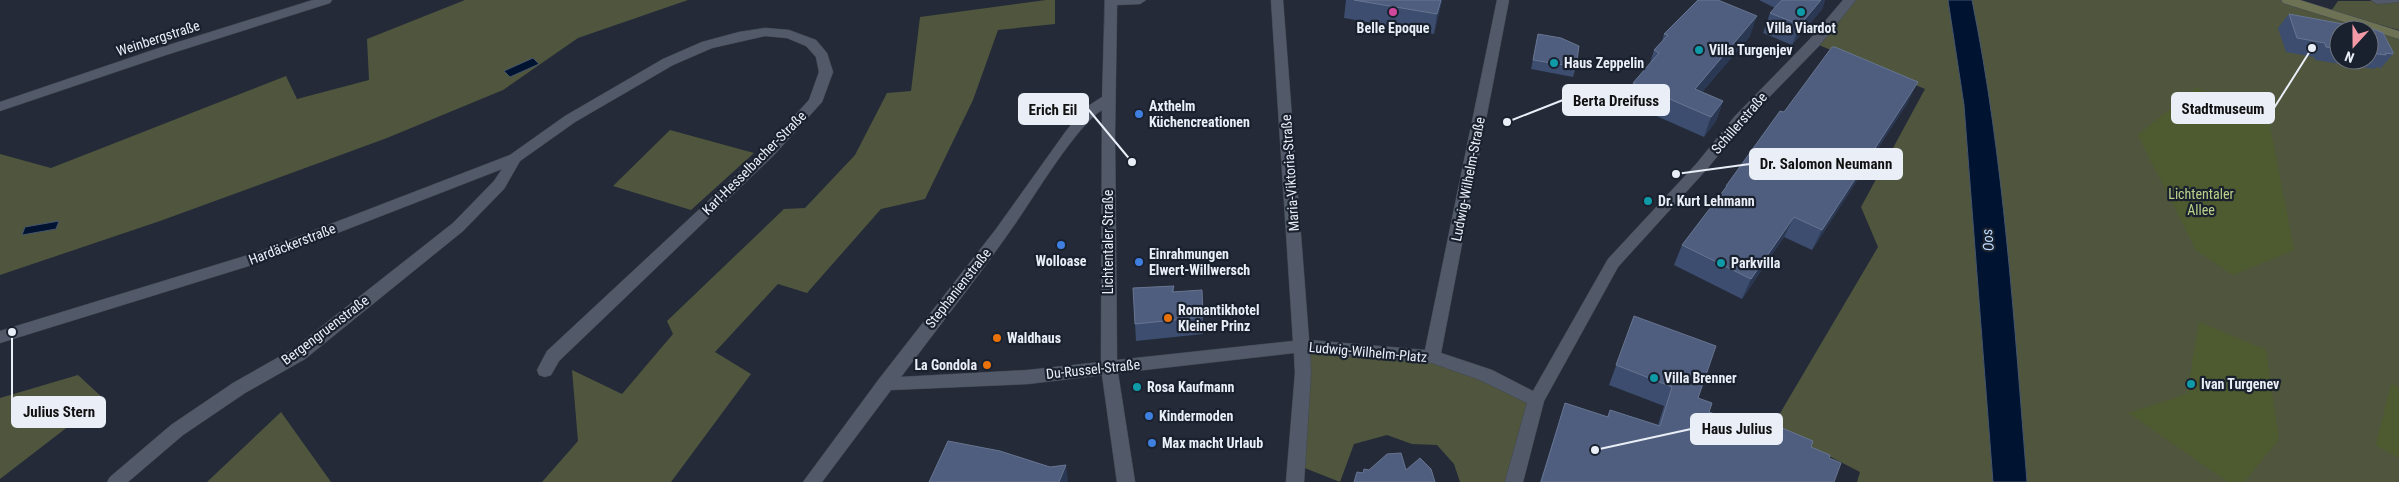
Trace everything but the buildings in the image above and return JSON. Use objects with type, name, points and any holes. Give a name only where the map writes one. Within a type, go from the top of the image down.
[{"type":"main road","points":[[2287,0],[2399,35]]},
{"type":"street","name":"Weinbergstraße","points":[[0,107],[161,52],[326,0]]},
{"type":"street","points":[[1111,0],[1140,0]]},
{"type":"street","name":"Lichtentaler Straße","points":[[1111,0],[1108,367],[1126,482]]},
{"type":"street","name":"Maria-Viktoria-Straße","points":[[1277,0],[1301,346]]},
{"type":"street","name":"Ludwig-Wilhelm-Straße","points":[[1432,357],[1503,0]]},
{"type":"street","name":"Schillerstraße","points":[[1536,400],[1613,263],[1702,166],[1740,119],[1814,43],[1850,0]]},
{"type":"street","points":[[2377,0],[2394,0]]},
{"type":"street","name":"Karl-Hesselbacher-Straße","points":[[545,370],[554,356],[768,153],[815,102],[826,72],[822,56],[811,43],[789,34],[765,32],[739,36],[707,44],[668,62],[570,119]]},
{"type":"street","name":"Stephanienstraße","points":[[812,482],[1006,225],[1071,134],[1090,111],[1109,98]]},
{"type":"street","name":"Hardäckerstraße","points":[[0,337],[263,256],[515,158],[570,119]]},
{"type":"street","name":"Bergengruenstraße","points":[[116,482],[176,430],[239,388],[299,354],[458,227],[499,185],[515,158]]},
{"type":"street","name":"Ludwig-Wilhelm-Platz","points":[[1295,482],[1303,373],[1301,346],[1432,357],[1486,375],[1536,400]]},
{"type":"street","name":"Du-Russel-Straße","points":[[885,384],[1028,377],[1301,346]]},
{"type":"street","points":[[1514,482],[1536,400]]},
{"type":"green space","points":[[465,0],[688,0],[578,38],[503,90],[387,138],[160,221],[0,275],[0,154],[51,168],[286,76],[297,99],[369,80],[367,39]]},
{"type":"green space","points":[[1055,0],[1055,24],[998,30],[973,100],[925,199],[881,209],[807,293],[778,284],[715,352],[751,374],[671,482],[542,482],[578,441],[572,370],[622,394],[673,334],[667,321],[784,209],[805,208],[855,155],[887,93],[911,91],[920,17]]},
{"type":"green space","points":[[1850,0],[1948,0],[1964,105],[1993,482],[1857,482],[1860,472],[1772,427],[1878,247],[1861,207],[1925,89],[1814,43]]},
{"type":"green space","name":"Lichtentaler Allee","points":[[1971,0],[2287,0],[2351,20],[2329,20],[2329,70],[2379,70],[2379,29],[2399,35],[2399,482],[2027,482],[2011,285]]},
{"type":"green space","points":[[2338,1],[2399,1],[2399,30],[2379,24],[2379,20],[2363,20],[2331,11]]},
{"type":"green space","points":[[2196,88],[2267,111],[2294,250],[2233,275],[2196,250],[2138,135]]},
{"type":"green space","points":[[670,130],[754,153],[691,210],[613,186]]},
{"type":"green space","points":[[2199,322],[2266,350],[2279,439],[2244,482],[2228,482],[2129,413],[2187,394]]},
{"type":"green space","points":[[1301,346],[1432,357],[1536,400],[1514,482],[1460,482],[1454,464],[1437,445],[1412,444],[1387,435],[1354,444],[1340,482],[1297,465]]},
{"type":"green space","points":[[78,375],[104,399],[0,479],[0,398]]},
{"type":"green space","points":[[2391,384],[2399,387],[2399,458],[2376,445]]},
{"type":"green space","points":[[281,412],[331,482],[207,482]]},
{"type":"water","name":"Oos","points":[[1948,0],[1972,0],[1983,59],[2007,240],[2027,482],[1993,482],[1964,105]]},
{"type":"water","points":[[533,58],[539,64],[510,77],[504,71]]},
{"type":"water","points":[[59,221],[56,229],[22,235],[25,227]]},
{"type":"place","name":"Belle Epoque","points":[[1393,12]]},
{"type":"place","name":"Villa Viardot","points":[[1801,12]]},
{"type":"place","name":"Stadtmuseum","points":[[2312,48]]},
{"type":"place","name":"Villa Turgenjev","points":[[1699,50]]},
{"type":"place","name":"Haus Zeppelin","points":[[1554,63]]},
{"type":"place","name":"Axthelm Küchencreationen","points":[[1139,114]]},
{"type":"place","name":"Berta Dreifuss","points":[[1507,122]]},
{"type":"place","name":"Erich Eil","points":[[1132,162]]},
{"type":"place","name":"Dr. Salomon Neumann","points":[[1676,174]]},
{"type":"place","name":"Dr. Kurt Lehmann","points":[[1648,201]]},
{"type":"place","name":"Wolloase","points":[[1061,245]]},
{"type":"place","name":"Einrahmungen Elwert-Willwersch","points":[[1139,262]]},
{"type":"place","name":"Parkvilla","points":[[1721,263]]},
{"type":"place","name":"Romantikhotel Kleiner Prinz","points":[[1168,318]]},
{"type":"place","name":"Julius Stern","points":[[12,332]]},
{"type":"place","name":"Waldhaus","points":[[997,338]]},
{"type":"place","name":"La Gondola","points":[[987,365]]},
{"type":"place","name":"Villa Brenner","points":[[1654,378]]},
{"type":"place","name":"Ivan Turgenev","points":[[2191,384]]},
{"type":"place","name":"Rosa Kaufmann","points":[[1137,387]]},
{"type":"place","name":"Kindermoden","points":[[1149,416]]},
{"type":"place","name":"Max macht Urlaub","points":[[1152,443]]},
{"type":"place","name":"Haus Julius","points":[[1595,450]]}]
